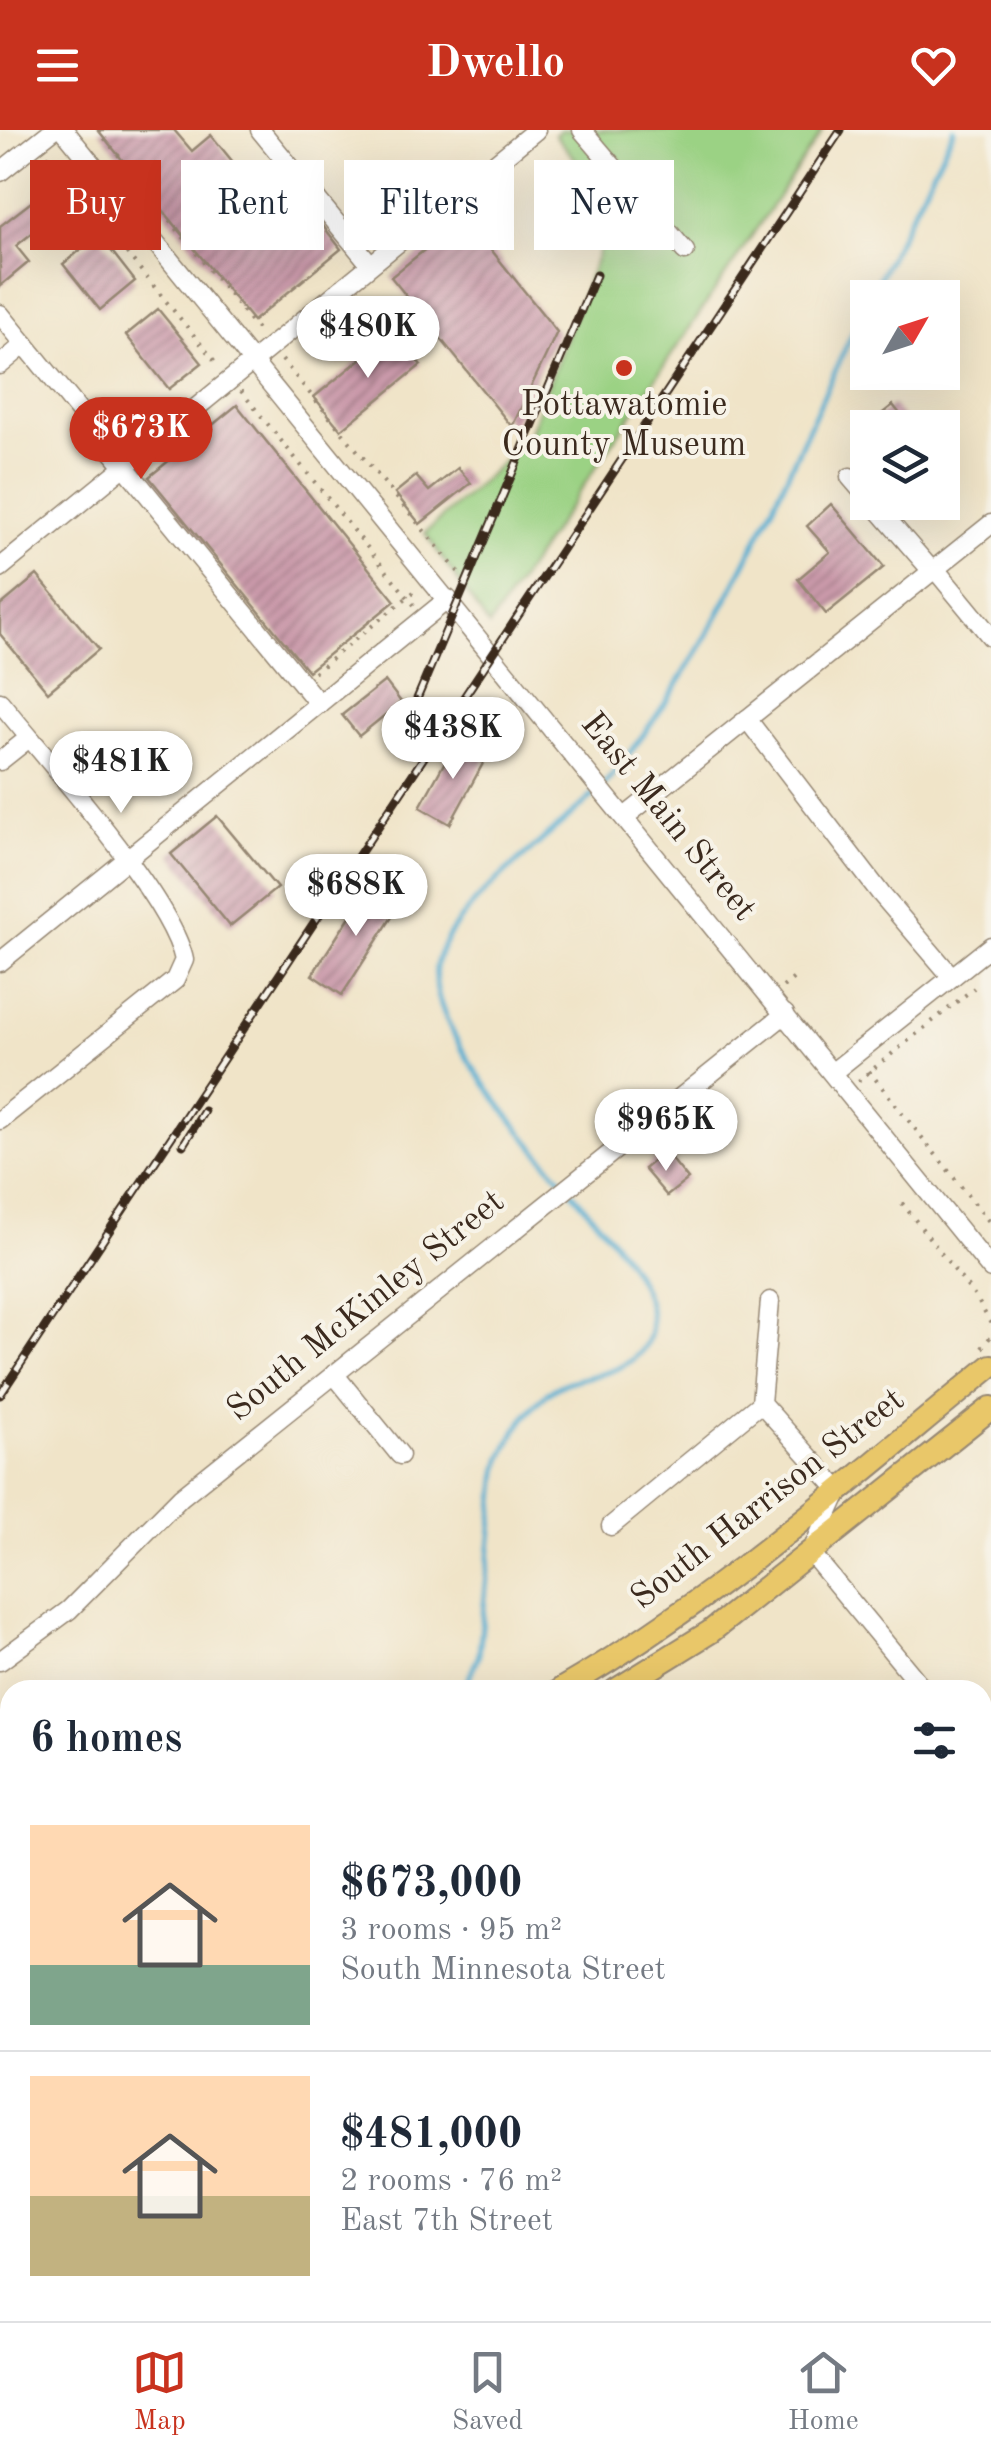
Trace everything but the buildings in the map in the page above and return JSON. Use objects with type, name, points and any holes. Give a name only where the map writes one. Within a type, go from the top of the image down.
[{"type":"main road","name":"South Harrison Street","points":[[590,1680],[839,1490],[991,1366]]},
{"type":"main road","name":"South Harrison Street","points":[[632,1680],[710,1632],[991,1408]]},
{"type":"street","points":[[0,172],[52,130]]},
{"type":"street","name":"East Main Street","points":[[64,130],[991,1268]]},
{"type":"street","points":[[260,130],[370,264]]},
{"type":"street","points":[[0,568],[536,130]]},
{"type":"street","points":[[582,130],[684,250]]},
{"type":"street","points":[[0,314],[319,704]]},
{"type":"street","points":[[0,365],[25,344]]},
{"type":"street","points":[[888,520],[991,637]]},
{"type":"street","points":[[624,813],[747,720],[991,524]]},
{"type":"street","points":[[0,962],[448,599]]},
{"type":"street","points":[[0,702],[126,860],[175,934],[184,960],[175,980],[0,1120]]},
{"type":"street","points":[[747,720],[881,894],[952,977]]},
{"type":"street","points":[[0,761],[29,738]]},
{"type":"street","points":[[833,1072],[991,946]]},
{"type":"street","name":"South McKinley Street","points":[[0,1661],[69,1610],[181,1497],[785,1014]]},
{"type":"street","points":[[770,1301],[762,1403],[839,1490],[811,1553],[916,1680]]},
{"type":"street","points":[[334,1374],[400,1455]]},
{"type":"street","points":[[611,1526],[762,1403]]},
{"type":"path","points":[[314,673],[449,562]]},
{"type":"path","points":[[847,1089],[974,988]]},
{"type":"path","points":[[870,1071],[991,1224]]},
{"type":"path","points":[[902,1203],[977,1299],[991,1324]]},
{"type":"green space","points":[[560,130],[823,130],[489,626],[425,533],[527,440],[600,250],[674,250],[674,160],[576,160],[555,135]]},
{"type":"waterway","points":[[878,280],[954,130]]},
{"type":"waterway","points":[[565,1184],[505,1111],[463,1051],[437,992],[436,967],[461,918],[510,868],[590,799],[650,725],[687,668],[753,548],[850,339]]},
{"type":"waterway","points":[[468,1680],[479,1654],[498,1470],[511,1438],[531,1409],[557,1387],[626,1364],[645,1346],[651,1325],[637,1277],[622,1252],[572,1192]]},
{"type":"railway","points":[[0,1395],[841,130]]},
{"type":"railway","points":[[406,725],[596,275]]},
{"type":"railway","points":[[183,1145],[204,1111]]},
{"type":"place","name":"Pottawatomie County Museum","points":[[624,368]]}]
